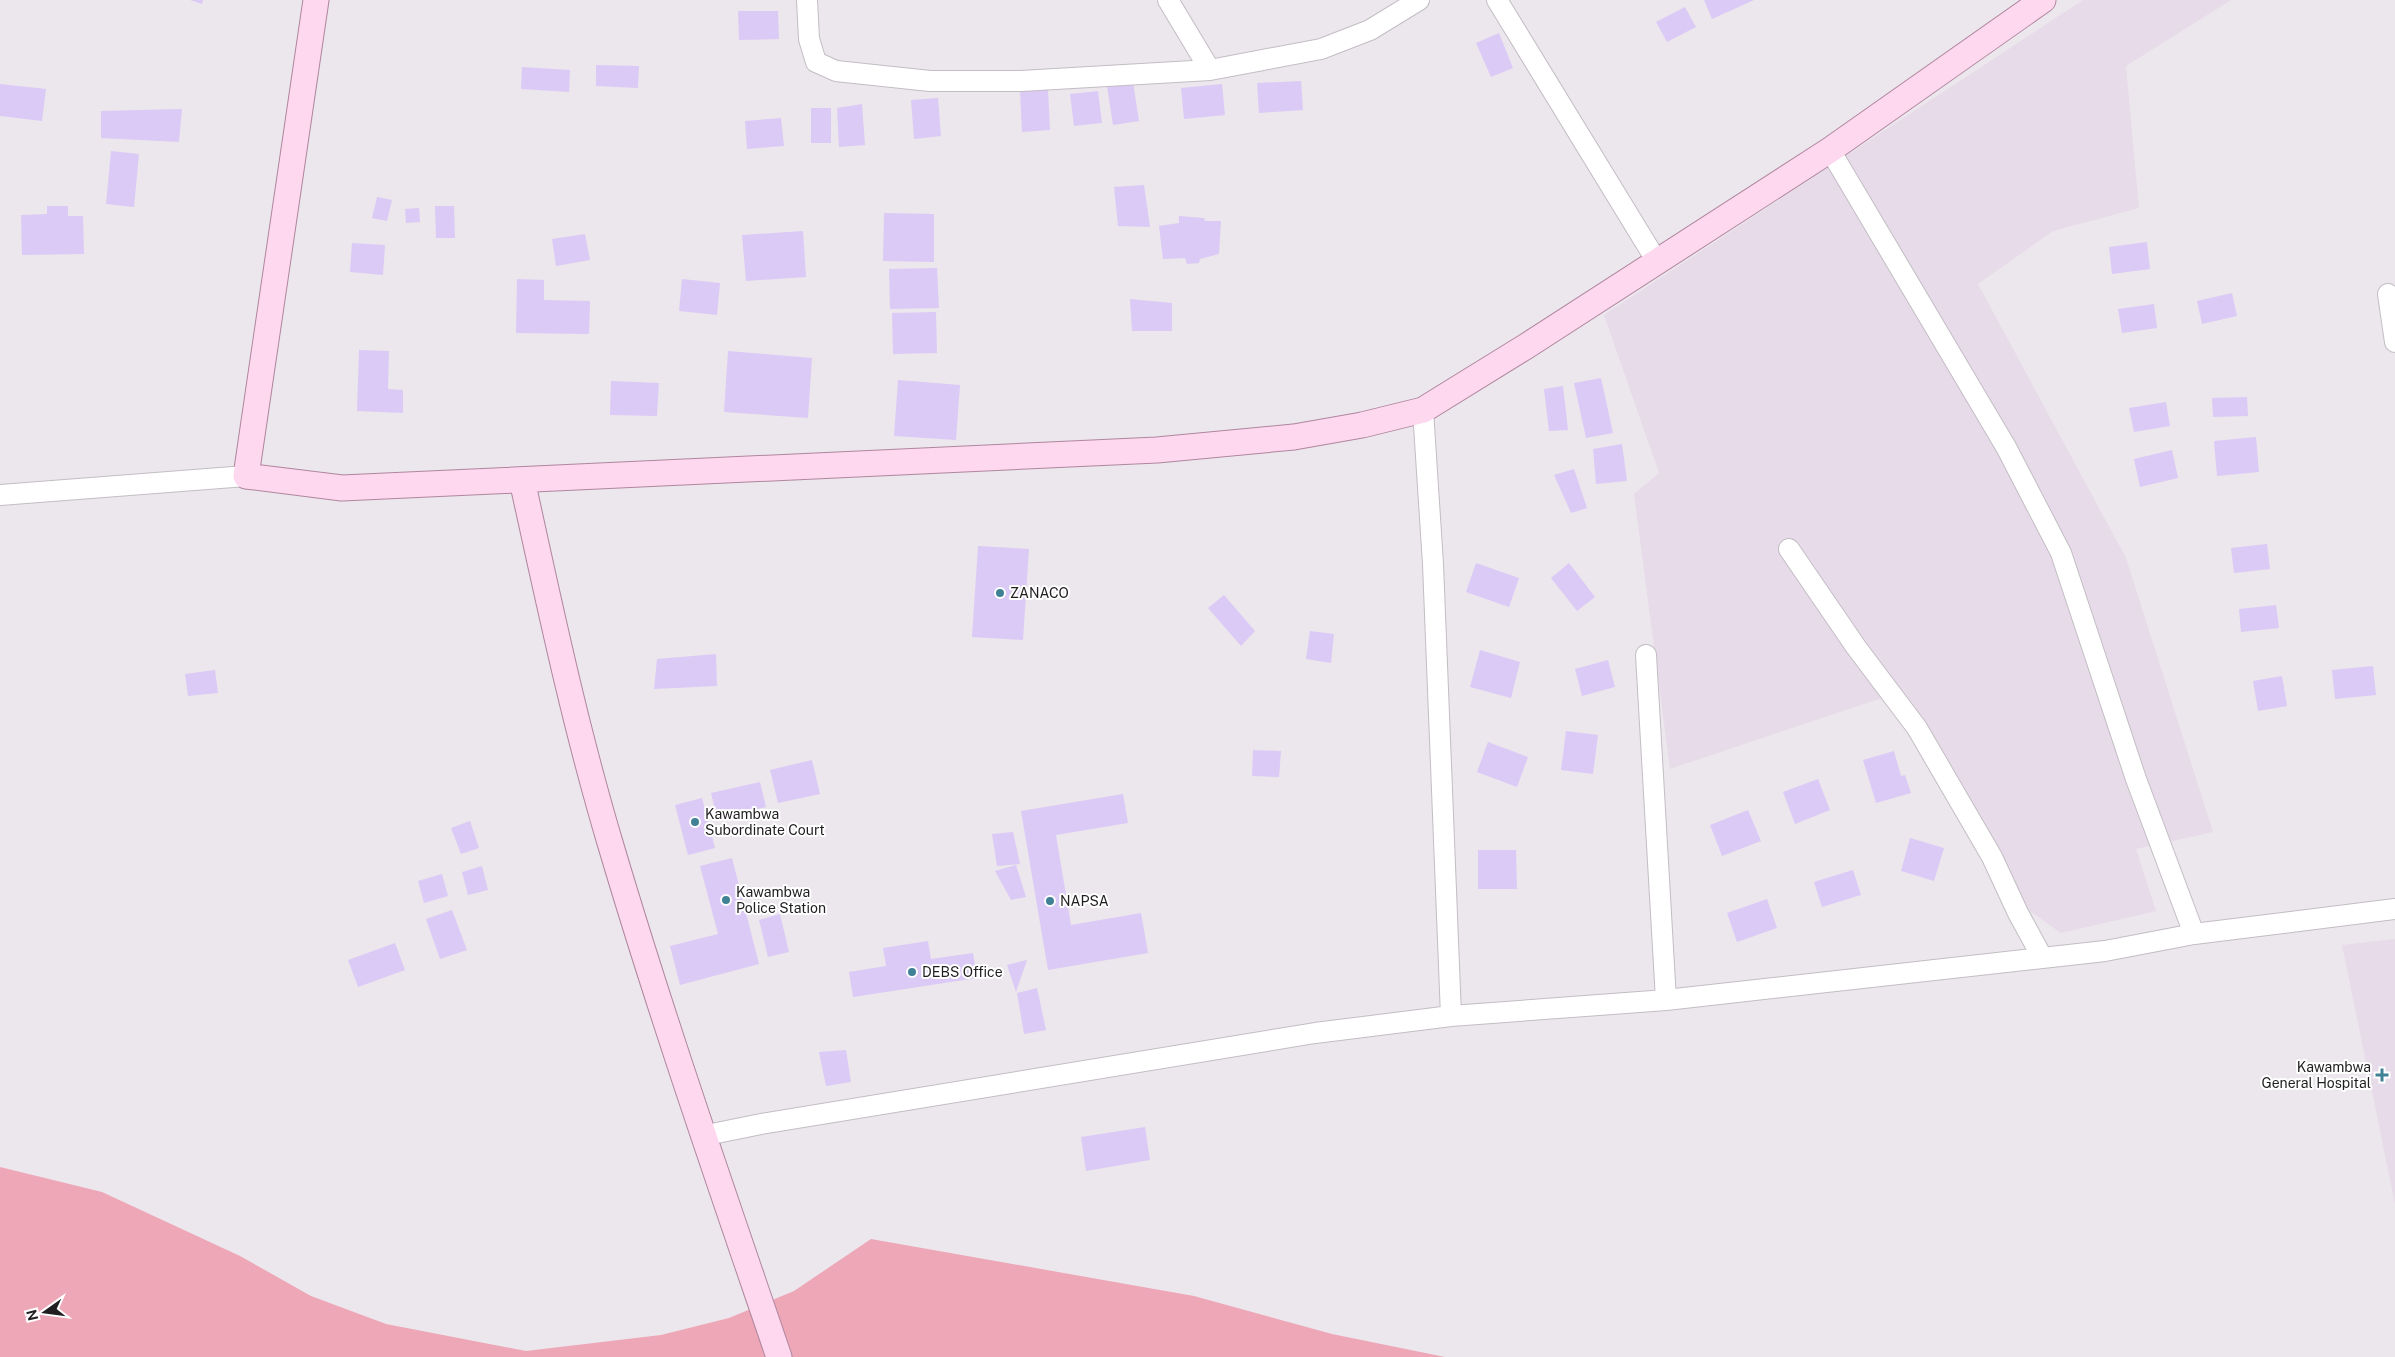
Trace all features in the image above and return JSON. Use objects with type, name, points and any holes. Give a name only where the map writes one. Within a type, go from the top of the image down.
[{"type":"main road","points":[[316,0],[246,476],[342,488],[1157,450],[1294,438],[1362,425],[1423,410],[1525,347],[1656,260],[1830,150],[2044,0]]},
{"type":"main road","points":[[522,480],[560,655],[610,844],[668,1033],[779,1357]]},
{"type":"street","points":[[807,0],[809,39],[816,62],[836,71],[930,81],[1021,81],[1210,70],[1321,49],[1370,30],[1419,0]]},
{"type":"street","points":[[1168,0],[1210,70]]},
{"type":"street","points":[[1497,0],[1656,260]]},
{"type":"street","points":[[1830,150],[2006,447],[2061,553],[2136,779],[2194,934]]},
{"type":"street","points":[[2388,294],[2395,342]]},
{"type":"street","points":[[1423,410],[1434,564],[1451,1016]]},
{"type":"street","points":[[0,495],[246,476]]},
{"type":"street","points":[[1790,549],[1856,647],[1917,728],[1992,857],[2042,957]]},
{"type":"street","points":[[1646,655],[1666,1000]]},
{"type":"street","points":[[702,1136],[780,1121],[1315,1033],[1451,1016],[1666,1000],[2105,951],[2194,934],[2395,908]]},
{"type":"shaded area","points":[[2083,0],[2231,0],[2126,66],[2139,208],[2053,231],[1978,284],[2126,558],[2213,832],[2136,849],[2156,911],[2061,933],[2027,909],[1903,691],[1670,769],[1634,494],[1659,473],[1604,315]]},
{"type":"shaded area","name":"Kawambwa General Hospital","points":[[2395,939],[2395,1204],[2342,945]]},
{"type":"shaded area","points":[[0,1167],[102,1192],[240,1256],[311,1296],[386,1324],[526,1351],[661,1335],[729,1318],[794,1291],[871,1239],[1194,1296],[1332,1334],[1445,1357],[0,1357]]},
{"type":"building","points":[[190,0],[203,0],[202,4]]},
{"type":"building","points":[[1704,0],[1754,0],[1712,19]]},
{"type":"building","points":[[1685,7],[1696,27],[1667,42],[1656,22]]},
{"type":"building","points":[[738,11],[778,11],[779,39],[739,40]]},
{"type":"building","points":[[1499,33],[1513,68],[1491,77],[1476,43]]},
{"type":"building","points":[[596,65],[639,66],[638,88],[596,86]]},
{"type":"building","points":[[522,67],[570,70],[569,92],[521,89]]},
{"type":"building","points":[[1301,81],[1303,110],[1259,113],[1257,83]]},
{"type":"building","points":[[1133,82],[1139,121],[1113,125],[1107,86]]},
{"type":"building","points":[[0,84],[46,89],[42,121],[0,116]]},
{"type":"building","points":[[1222,84],[1225,115],[1184,119],[1181,88]]},
{"type":"building","points":[[1048,89],[1050,130],[1022,132],[1020,91]]},
{"type":"building","points":[[1098,91],[1102,123],[1074,126],[1070,94]]},
{"type":"building","points":[[938,98],[941,136],[914,139],[911,100]]},
{"type":"building","points":[[862,104],[865,145],[839,147],[837,108]]},
{"type":"building","points":[[811,108],[831,108],[831,143],[811,143]]},
{"type":"building","points":[[182,109],[179,142],[101,138],[101,111]]},
{"type":"building","points":[[781,118],[784,146],[747,149],[745,121]]},
{"type":"building","points":[[111,151],[139,154],[134,207],[106,204]]},
{"type":"building","points":[[1144,185],[1150,227],[1118,226],[1114,187]]},
{"type":"building","points":[[377,197],[392,200],[387,221],[372,218]]},
{"type":"building","points":[[47,206],[68,206],[68,216],[83,216],[84,254],[22,255],[21,215],[47,214]]},
{"type":"building","points":[[435,206],[454,206],[455,238],[436,238]]},
{"type":"building","points":[[419,208],[420,222],[406,223],[405,209]]},
{"type":"building","points":[[884,213],[934,214],[934,262],[883,261]]},
{"type":"building","points":[[1179,216],[1204,218],[1205,221],[1221,221],[1219,254],[1200,259],[1199,263],[1187,264],[1185,258],[1163,259],[1159,226],[1179,223]]},
{"type":"building","points":[[803,231],[806,277],[746,281],[742,235]]},
{"type":"building","points":[[585,234],[590,260],[556,266],[552,239]]},
{"type":"building","points":[[2147,242],[2150,269],[2112,274],[2109,247]]},
{"type":"building","points":[[352,243],[385,245],[383,275],[350,272]]},
{"type":"building","points":[[937,268],[939,308],[890,309],[889,269]]},
{"type":"building","points":[[517,279],[544,280],[544,300],[590,301],[589,334],[516,333]]},
{"type":"building","points":[[682,279],[720,283],[717,315],[679,311]]},
{"type":"building","points":[[2232,293],[2237,316],[2202,324],[2197,301]]},
{"type":"building","points":[[1130,299],[1172,303],[1172,331],[1132,331]]},
{"type":"building","points":[[2154,304],[2157,328],[2122,333],[2118,309]]},
{"type":"building","points":[[936,312],[937,353],[893,354],[892,313]]},
{"type":"building","points":[[359,350],[389,351],[388,389],[403,390],[403,413],[357,411]]},
{"type":"building","points":[[728,351],[812,358],[808,418],[724,412]]},
{"type":"building","points":[[1601,378],[1613,433],[1586,438],[1574,383]]},
{"type":"building","points":[[898,380],[960,385],[956,440],[894,436]]},
{"type":"building","points":[[611,381],[659,383],[657,416],[610,415]]},
{"type":"building","points":[[1563,386],[1568,430],[1549,431],[1544,389]]},
{"type":"building","points":[[2247,397],[2248,416],[2213,417],[2212,398]]},
{"type":"building","points":[[2166,402],[2170,426],[2134,432],[2129,408]]},
{"type":"building","points":[[2256,437],[2259,472],[2217,476],[2214,441]]},
{"type":"building","points":[[1622,444],[1627,481],[1596,484],[1593,449]]},
{"type":"building","points":[[2172,450],[2178,478],[2140,487],[2134,459]]},
{"type":"building","points":[[1574,469],[1587,508],[1571,513],[1554,475]]},
{"type":"building","points":[[2267,544],[2270,569],[2234,573],[2231,548]]},
{"type":"building","name":"ZANACO","points":[[978,546],[1029,549],[1023,640],[972,637]]},
{"type":"building","points":[[1476,563],[1519,578],[1509,607],[1466,592]]},
{"type":"building","points":[[1569,563],[1595,597],[1577,611],[1551,578]]},
{"type":"building","points":[[1224,595],[1255,631],[1241,646],[1208,608]]},
{"type":"building","points":[[2276,605],[2279,628],[2241,632],[2239,609]]},
{"type":"building","points":[[1310,631],[1334,634],[1331,663],[1306,659]]},
{"type":"building","points":[[1480,650],[1520,662],[1511,698],[1470,687]]},
{"type":"building","points":[[716,654],[717,686],[654,689],[657,659]]},
{"type":"building","points":[[1608,660],[1615,687],[1582,696],[1575,669]]},
{"type":"building","points":[[2373,666],[2376,695],[2335,699],[2332,670]]},
{"type":"building","points":[[215,670],[218,693],[188,696],[185,674]]},
{"type":"building","points":[[2282,676],[2287,706],[2258,711],[2253,681]]},
{"type":"building","points":[[1566,731],[1598,735],[1593,774],[1561,770]]},
{"type":"building","points":[[1488,742],[1528,757],[1517,787],[1477,772]]},
{"type":"building","points":[[1253,750],[1281,751],[1279,777],[1252,776]]},
{"type":"building","points":[[1894,751],[1901,776],[1905,775],[1911,793],[1876,803],[1863,760]]},
{"type":"building","points":[[812,760],[820,794],[778,803],[770,770]]},
{"type":"building","points":[[1818,779],[1830,810],[1795,824],[1783,792]]},
{"type":"building","points":[[760,782],[766,807],[717,818],[711,793]]},
{"type":"building","points":[[1123,794],[1128,823],[1056,835],[1071,925],[1141,913],[1148,953],[1048,970],[1021,811]]},
{"type":"building","points":[[702,798],[715,848],[688,855],[675,805]]},
{"type":"building","points":[[1748,810],[1761,841],[1722,856],[1710,825]]},
{"type":"building","points":[[470,821],[479,848],[461,854],[451,828]]},
{"type":"building","points":[[1013,832],[1020,864],[997,866],[992,834]]},
{"type":"building","points":[[1910,838],[1944,848],[1934,881],[1901,871]]},
{"type":"building","points":[[1478,850],[1516,850],[1517,889],[1478,889]]},
{"type":"building","name":"Kawambwa Police Station","points":[[732,858],[759,964],[680,985],[670,946],[718,934],[700,866]]},
{"type":"building","points":[[1016,865],[1026,897],[1011,900],[995,871]]},
{"type":"building","points":[[482,866],[488,890],[468,895],[462,872]]},
{"type":"building","points":[[1853,870],[1861,895],[1822,907],[1814,882]]},
{"type":"building","points":[[442,874],[448,896],[424,903],[418,881]]},
{"type":"building","points":[[1767,899],[1777,928],[1737,942],[1727,913]]},
{"type":"building","points":[[452,910],[467,950],[440,959],[426,919]]},
{"type":"building","points":[[780,914],[789,952],[768,957],[759,920]]},
{"type":"building","points":[[928,941],[931,959],[973,953],[977,978],[853,997],[849,972],[886,966],[883,948]]},
{"type":"building","points":[[395,943],[405,970],[358,987],[348,960]]},
{"type":"building","points":[[1027,960],[1016,992],[1007,965]]},
{"type":"building","points":[[1037,988],[1046,1030],[1024,1034],[1017,993]]},
{"type":"building","points":[[846,1050],[851,1082],[826,1086],[819,1052]]},
{"type":"building","points":[[1145,1127],[1150,1160],[1086,1171],[1081,1137]]},
{"type":"place","name":"ZANACO","points":[[1000,593]]},
{"type":"place","name":"Kawambwa Subordinate Court","points":[[695,822]]},
{"type":"place","name":"Kawambwa Police Station","points":[[726,900]]},
{"type":"place","name":"NAPSA","points":[[1050,901]]},
{"type":"place","name":"DEBS Office","points":[[912,972]]},
{"type":"place","name":"Kawambwa General Hospital","points":[[2382,1075]]}]
